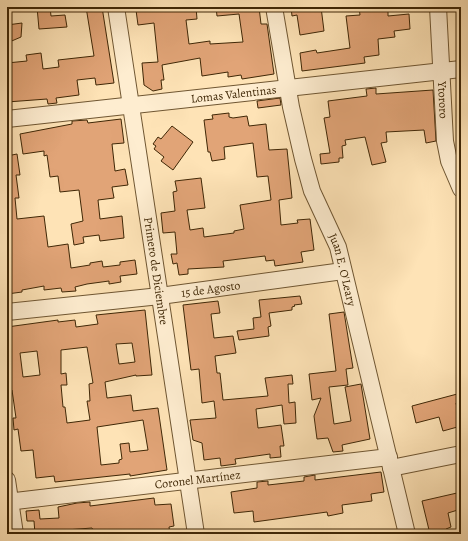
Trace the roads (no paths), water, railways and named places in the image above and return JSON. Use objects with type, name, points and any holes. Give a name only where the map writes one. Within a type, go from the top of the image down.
[{"type":"street","name":"Primero de Diciembre","points":[[116,7],[196,534]]},
{"type":"street","name":"Juan E. O'Leary","points":[[274,7],[288,89],[303,159],[312,192],[338,247],[407,534]]},
{"type":"street","name":"Ytororo","points":[[438,7],[445,141],[448,161],[461,190]]},
{"type":"street","name":"Lomas Valentinas","points":[[7,119],[461,69]]},
{"type":"street","name":"15 de Agosto","points":[[7,312],[160,296],[344,271]]},
{"type":"street","name":"Coronel Martínez","points":[[9,502],[188,482],[390,463],[461,454]]},
{"type":"street","points":[[7,480],[9,502],[15,534]]}]
